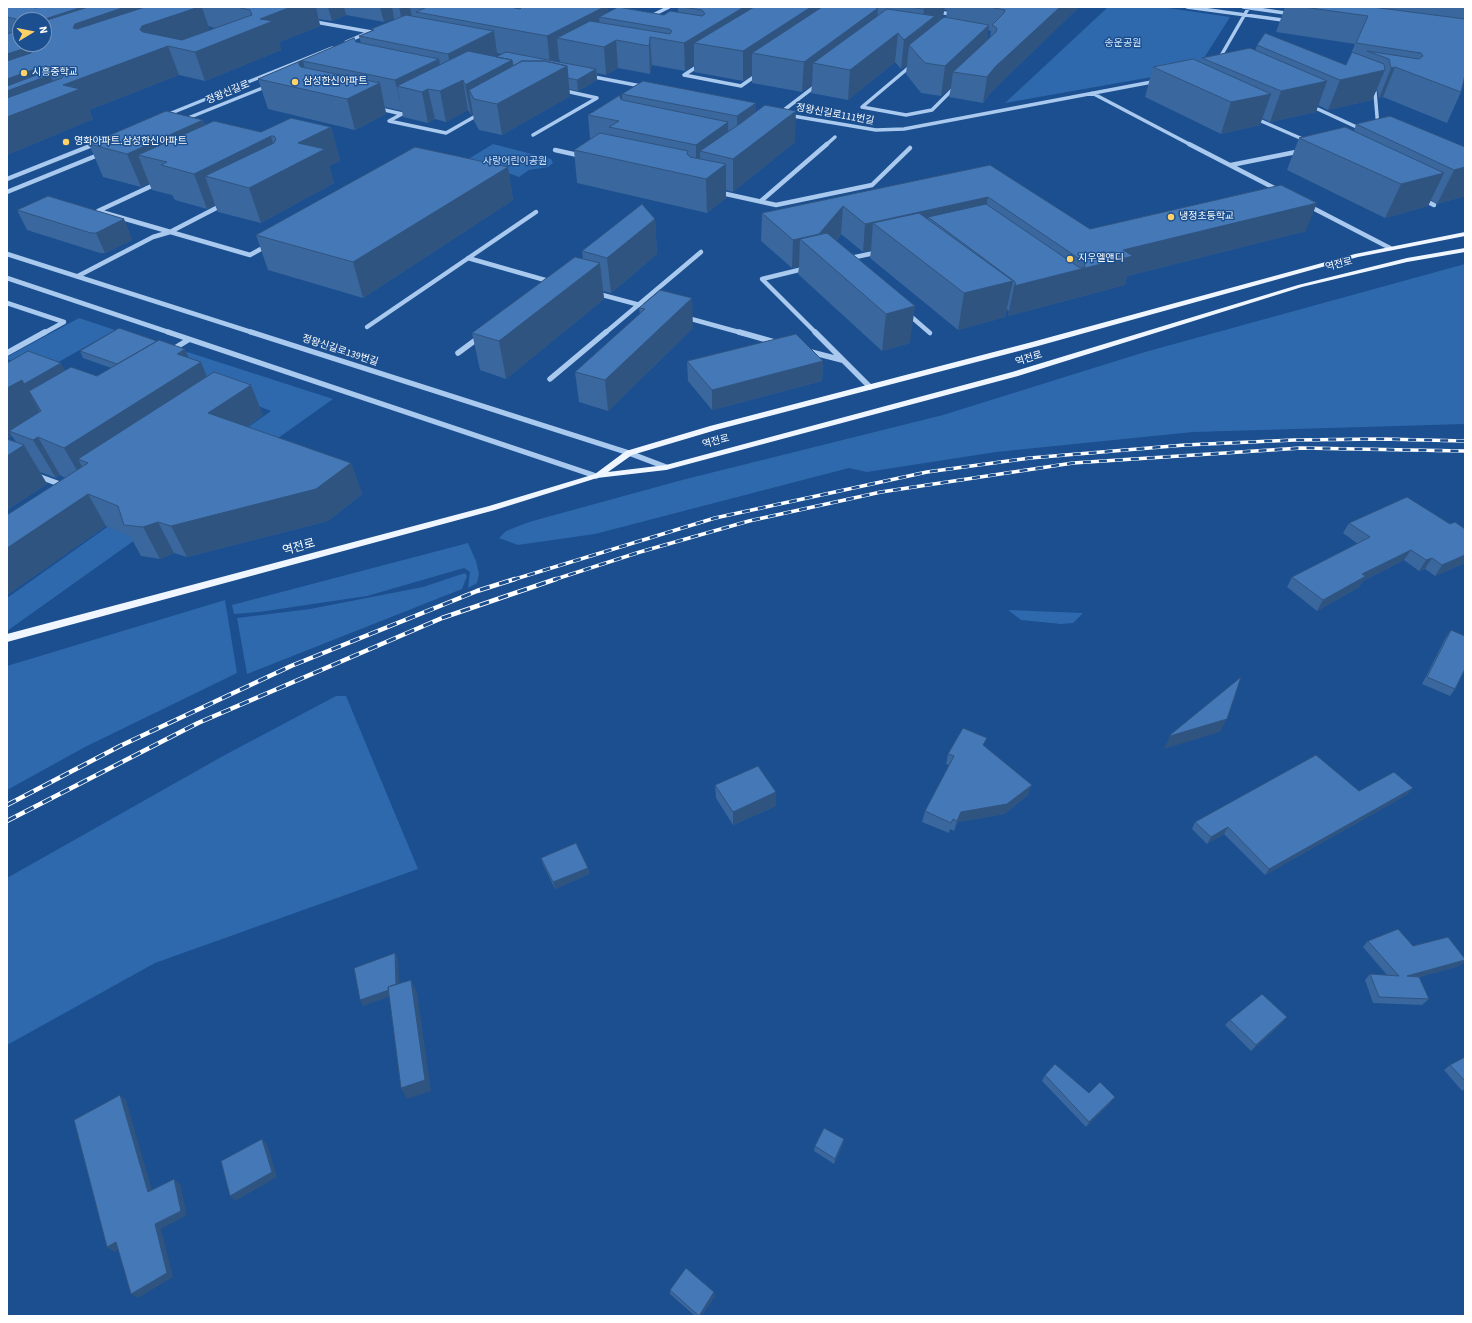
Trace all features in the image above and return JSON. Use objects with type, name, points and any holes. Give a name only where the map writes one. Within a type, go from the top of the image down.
[{"type":"main road","name":"역전로","points":[[596,476],[629,453],[713,428],[1349,257],[1465,234]]},
{"type":"main road","name":"역전로","points":[[7,638],[480,511],[596,476],[666,467],[1015,374],[1300,286],[1407,260],[1465,250]]},
{"type":"street","points":[[648,18],[669,7]]},
{"type":"street","points":[[918,7],[923,10],[951,14]]},
{"type":"street","points":[[1187,7],[1292,22]]},
{"type":"street","points":[[1243,7],[1295,14]]},
{"type":"street","points":[[1216,64],[1249,7]]},
{"type":"street","points":[[947,18],[955,10]]},
{"type":"street","points":[[643,19],[662,16]]},
{"type":"street","points":[[307,20],[383,34]]},
{"type":"street","points":[[342,44],[376,30]]},
{"type":"street","name":"정왕신길로","points":[[160,118],[334,47]]},
{"type":"street","points":[[915,62],[862,107],[906,115],[932,110],[958,84]]},
{"type":"street","points":[[704,63],[684,75],[741,86],[760,73]]},
{"type":"street","points":[[588,76],[649,88]]},
{"type":"street","points":[[781,116],[823,81]]},
{"type":"street","name":"정왕신길로111번길","points":[[773,112],[781,116],[786,115],[876,130],[904,129],[1159,81]]},
{"type":"street","name":"정왕신길로","points":[[180,122],[272,84]]},
{"type":"street","points":[[1362,87],[1375,92],[1378,137]]},
{"type":"street","points":[[533,135],[597,98],[556,89]]},
{"type":"street","points":[[1092,93],[1286,194]]},
{"type":"street","points":[[1307,104],[1371,133]]},
{"type":"street","points":[[371,107],[402,114]]},
{"type":"street","points":[[415,107],[389,121],[446,133],[486,111]]},
{"type":"street","points":[[1250,116],[1314,144]]},
{"type":"street","points":[[761,201],[835,137]]},
{"type":"street","points":[[7,179],[102,141]]},
{"type":"street","points":[[715,191],[776,205],[872,185],[910,148]]},
{"type":"street","points":[[555,150],[585,157]]},
{"type":"street","points":[[1231,165],[1306,150]]},
{"type":"street","points":[[7,192],[108,151]]},
{"type":"street","points":[[161,181],[98,211],[250,255],[271,243]]},
{"type":"street","points":[[1420,198],[1434,205]]},
{"type":"street","points":[[1300,202],[1390,248]]},
{"type":"street","points":[[78,276],[153,237],[170,232],[227,203]]},
{"type":"street","points":[[367,327],[536,212]]},
{"type":"street","points":[[838,262],[887,250]]},
{"type":"street","points":[[550,380],[701,252]]},
{"type":"street","name":"정왕신길로139번길","points":[[7,254],[629,453],[666,467]]},
{"type":"street","points":[[468,258],[561,284]]},
{"type":"street","points":[[845,260],[851,265]]},
{"type":"street","points":[[815,267],[762,279],[870,387]]},
{"type":"street","points":[[547,287],[560,277]]},
{"type":"street","points":[[7,278],[596,476]]},
{"type":"street","points":[[592,292],[654,309]]},
{"type":"street","points":[[7,303],[64,322],[7,353]]},
{"type":"street","points":[[900,307],[930,333]]},
{"type":"street","points":[[676,315],[783,344]]},
{"type":"street","points":[[458,353],[484,334]]},
{"type":"street","points":[[164,354],[188,340]]},
{"type":"street","points":[[798,348],[844,361]]},
{"type":"street","points":[[28,472],[68,488]]},
{"type":"green space","name":"송운공원","points":[[1108,7],[1161,7],[1230,17],[1197,69],[1005,103]]},
{"type":"green space","name":"사랑어린이공원","points":[[493,144],[551,159],[553,163],[548,167],[529,170],[519,177],[497,169],[500,162],[472,163],[470,158]]},
{"type":"green space","points":[[1465,264],[1465,424],[1193,432],[996,452],[867,472],[849,468],[595,534],[518,545],[499,538],[506,531],[529,522],[682,480],[943,415],[1145,352]]},
{"type":"green space","points":[[79,318],[115,330],[41,372],[7,359],[7,357]]},
{"type":"green space","points":[[178,349],[333,399],[7,631],[7,598],[271,411],[151,365]]},
{"type":"green space","points":[[468,543],[476,561],[479,574],[477,583],[468,588],[470,572],[464,568],[367,596],[259,612],[234,614],[232,605]]},
{"type":"green space","points":[[465,573],[467,576],[462,589],[247,674],[237,618],[310,609],[423,587]]},
{"type":"green space","points":[[225,600],[237,673],[85,747],[7,790],[7,666]]},
{"type":"green space","points":[[1008,610],[1083,613],[1073,623],[1061,624],[1021,620]]},
{"type":"green space","points":[[336,696],[346,696],[418,869],[155,963],[7,1045],[7,878],[223,756]]},
{"type":"building","points":[[7,7],[82,7],[52,17],[52,12],[12,12],[12,18],[7,17]]},
{"type":"building","points":[[88,7],[125,7],[75,24],[73,28],[77,29],[145,7],[199,7],[142,26],[140,30],[143,32],[182,40],[252,15],[250,10],[236,7],[291,7],[260,19],[273,21],[195,52],[168,46],[63,85],[80,89],[7,117],[7,98],[62,78],[64,75],[62,72],[41,67],[7,79],[7,61],[32,52],[52,52],[52,18]]},
{"type":"building","points":[[427,7],[510,7],[520,9],[522,7],[604,7],[547,36],[416,12]]},
{"type":"building","points":[[618,7],[664,15],[670,11],[702,16],[705,14],[702,10],[682,7],[744,7],[684,43],[650,37],[649,46],[616,40],[604,47],[557,38],[590,21],[670,34],[672,31],[669,29],[599,17]]},
{"type":"building","points":[[754,7],[811,7],[743,51],[694,43]]},
{"type":"building","points":[[822,7],[878,8],[804,62],[752,53]]},
{"type":"building","points":[[907,7],[927,7],[924,9]]},
{"type":"building","points":[[989,7],[1060,7],[995,67],[987,77],[953,72],[996,32],[997,28],[992,25],[1004,13],[1005,10]]},
{"type":"building","points":[[1303,7],[1372,7],[1465,19],[1465,75],[1461,92],[1395,67],[1391,68],[1389,59],[1367,51],[1419,59],[1423,56],[1421,53],[1356,43],[1368,16]]},
{"type":"building","points":[[887,9],[935,16],[904,40],[898,33],[850,70],[813,63]]},
{"type":"building","points":[[406,15],[494,31],[448,54],[359,36],[374,30],[371,29]]},
{"type":"building","points":[[944,17],[989,25],[945,66],[925,63],[909,45]]},
{"type":"building","points":[[12,32],[12,52],[13,52],[7,54],[7,34]]},
{"type":"building","points":[[1265,33],[1346,65],[1352,52],[1384,64],[1385,70],[1340,80],[1257,45]]},
{"type":"building","points":[[354,38],[356,42],[439,59],[395,80],[303,61],[299,62],[301,67],[380,83],[347,99],[258,79]]},
{"type":"building","points":[[1250,48],[1327,81],[1281,91],[1202,58]]},
{"type":"building","points":[[468,51],[512,60],[465,85],[463,80],[440,91],[428,89],[422,92],[397,86]]},
{"type":"building","points":[[506,52],[596,69],[577,80],[568,78],[567,66],[545,61],[522,61],[513,66],[512,60],[496,57]]},
{"type":"building","points":[[1193,59],[1271,94],[1231,102],[1153,67]]},
{"type":"building","points":[[522,61],[545,61],[567,66],[497,104],[474,99],[469,90]]},
{"type":"building","points":[[42,73],[50,75],[7,91],[7,86]]},
{"type":"building","points":[[643,81],[756,103],[737,116],[622,94]]},
{"type":"building","points":[[620,95],[622,100],[728,122],[696,145],[609,127],[619,121],[588,115]]},
{"type":"building","points":[[765,105],[796,111],[733,159],[700,151],[741,123]]},
{"type":"building","points":[[166,111],[203,120],[127,154],[89,144]]},
{"type":"building","points":[[1390,116],[1465,147],[1465,167],[1454,170],[1356,124]]},
{"type":"building","points":[[291,118],[331,127],[298,143],[325,149],[249,188],[205,176],[274,143],[276,139],[274,136],[271,136],[194,174],[161,165],[167,162],[138,155],[214,121],[261,132]]},
{"type":"building","points":[[1345,127],[1444,173],[1401,184],[1299,138]]},
{"type":"building","points":[[600,133],[688,151],[687,154],[690,157],[726,164],[706,179],[574,150]]},
{"type":"building","points":[[415,147],[508,167],[353,262],[256,235]]},
{"type":"building","points":[[990,165],[1090,229],[1281,185],[1317,203],[1123,250],[1133,256],[1014,286],[1016,284],[1014,281],[928,217],[986,204],[1080,268],[1085,267],[1084,262],[988,197],[865,224],[843,206],[819,234],[793,240],[762,213]]},
{"type":"building","points":[[48,196],[124,219],[96,233],[91,233],[17,210]]},
{"type":"building","points":[[642,204],[655,219],[607,258],[582,251]]},
{"type":"building","points":[[919,213],[1013,281],[964,293],[873,223]]},
{"type":"building","points":[[827,233],[915,306],[886,314],[800,239]]},
{"type":"building","points":[[575,257],[600,263],[499,341],[472,333]]},
{"type":"building","points":[[660,290],[692,298],[605,380],[575,372],[645,309],[639,308]]},
{"type":"building","points":[[119,328],[157,341],[117,364],[80,351]]},
{"type":"building","points":[[796,334],[823,361],[712,390],[687,361]]},
{"type":"building","points":[[159,340],[185,349],[177,354],[201,362],[64,448],[38,437],[33,440],[9,431],[41,411],[29,391],[71,367],[97,376]]},
{"type":"building","points":[[28,351],[61,363],[24,384],[22,380],[7,388],[7,363]]},
{"type":"building","points":[[214,372],[251,385],[208,413],[351,463],[316,489],[171,526],[158,522],[143,527],[124,525],[118,506],[88,494],[7,548],[7,515],[88,463],[78,459]]},
{"type":"building","points":[[7,439],[24,445],[7,456]]},
{"type":"building","points":[[1407,497],[1450,524],[1455,522],[1465,529],[1465,555],[1442,565],[1432,558],[1426,560],[1411,550],[1362,574],[1366,576],[1323,600],[1292,577],[1370,537],[1349,523]]},
{"type":"building","points":[[1451,630],[1465,636],[1465,669],[1455,689],[1427,677]]},
{"type":"building","points":[[1241,677],[1227,719],[1170,736],[1170,735]]},
{"type":"building","points":[[963,728],[987,738],[983,745],[1032,785],[1007,804],[961,812],[957,821],[953,819],[951,823],[925,811],[954,756],[948,754]]},
{"type":"building","points":[[1316,755],[1359,791],[1394,772],[1413,788],[1269,869],[1228,827],[1211,837],[1195,822]]},
{"type":"building","points":[[758,766],[776,792],[733,812],[715,785]]},
{"type":"building","points":[[576,843],[588,868],[553,882],[541,858]]},
{"type":"building","points":[[1398,929],[1413,946],[1448,937],[1465,959],[1407,976],[1419,977],[1429,999],[1379,997],[1370,974],[1399,976],[1368,941]]},
{"type":"building","points":[[395,953],[396,984],[388,987],[389,990],[360,1000],[354,968]]},
{"type":"building","points":[[411,980],[425,1080],[401,1088],[388,987]]},
{"type":"building","points":[[1262,994],[1287,1017],[1256,1045],[1230,1020]]},
{"type":"building","points":[[1465,1057],[1465,1081],[1450,1065]]},
{"type":"building","points":[[1055,1064],[1089,1093],[1100,1082],[1115,1097],[1089,1122],[1045,1075]]},
{"type":"building","points":[[120,1095],[148,1192],[174,1179],[181,1211],[155,1224],[167,1273],[131,1294],[116,1242],[107,1247],[74,1120]]},
{"type":"building","points":[[824,1128],[844,1139],[835,1159],[815,1146]]},
{"type":"building","points":[[262,1139],[272,1172],[230,1196],[221,1161]]},
{"type":"building","points":[[686,1268],[714,1292],[699,1316],[670,1290]]},
{"type":"railway","points":[[512,580],[715,518],[927,472],[1030,458],[1185,445],[1294,440],[1382,439],[1465,441]]},
{"type":"railway","points":[[554,580],[640,552],[749,521],[881,492],[1073,463],[1301,448],[1465,451]]},
{"type":"railway","points":[[7,805],[120,746],[291,666],[477,591],[515,579]]},
{"type":"railway","points":[[7,821],[198,723],[442,618],[554,580]]},
{"type":"place","name":"시흥중학교","points":[[24,73]]},
{"type":"place","name":"삼성한신아파트","points":[[295,82]]},
{"type":"place","name":"영화아파트.삼성한신아파트","points":[[66,142]]},
{"type":"place","name":"냉정초등학교","points":[[1171,217]]},
{"type":"place","name":"지우엘앤디","points":[[1070,259]]}]
